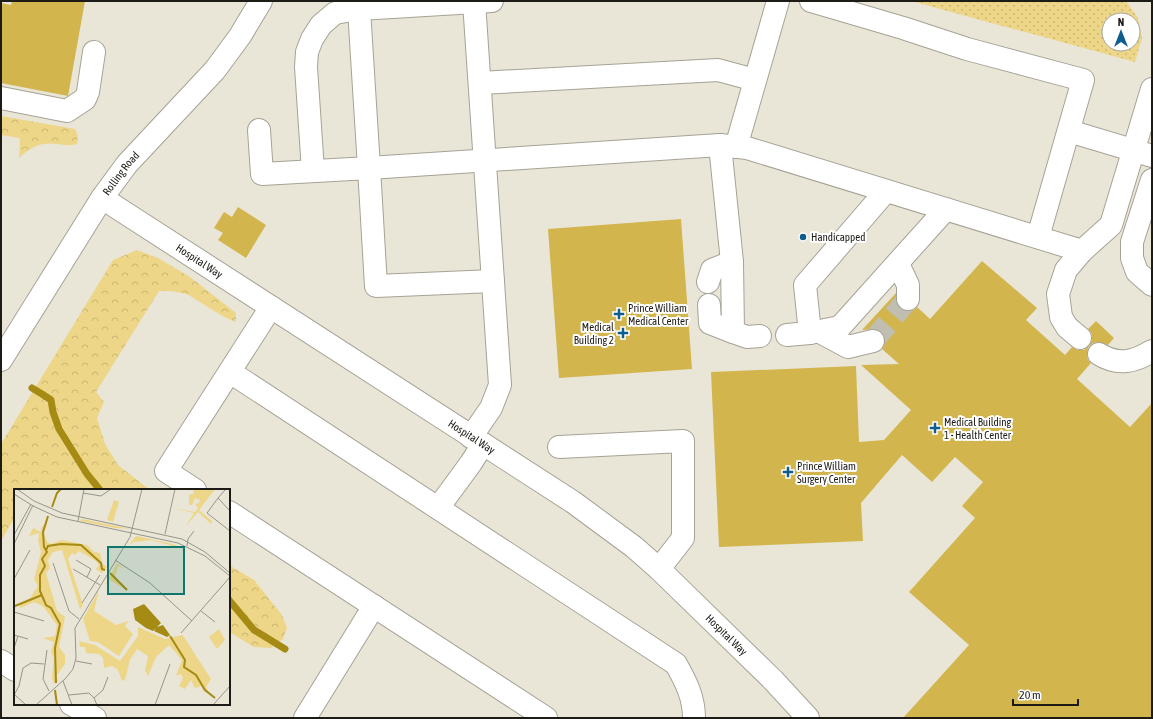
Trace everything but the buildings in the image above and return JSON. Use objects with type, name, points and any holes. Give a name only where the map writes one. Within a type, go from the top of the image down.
[{"type":"street","name":"Rolling Road","points":[[1,360],[102,198],[127,164],[225,57],[240,36],[261,1]]},
{"type":"street","points":[[733,332],[728,146],[755,80],[778,1]]},
{"type":"street","points":[[811,1],[903,28],[967,49],[1083,80],[1038,237]]},
{"type":"street","points":[[313,171],[306,67],[307,52],[312,39],[321,25],[335,13],[359,5],[483,2],[480,83],[500,385],[477,440],[471,463],[438,508]]},
{"type":"street","points":[[359,5],[376,286],[493,281]]},
{"type":"street","points":[[1,98],[67,111],[85,99],[88,92],[94,52]]},
{"type":"street","points":[[480,83],[718,70],[755,80]]},
{"type":"street","points":[[1080,338],[1067,327],[1061,317],[1058,294],[1066,270],[1082,251],[1111,225],[1143,153],[1152,89]]},
{"type":"street","points":[[259,130],[262,174],[728,146],[747,148],[1082,251]]},
{"type":"street","points":[[1069,131],[1143,153]]},
{"type":"street","points":[[1152,180],[1132,242],[1132,258],[1138,272],[1152,285]]},
{"type":"street","points":[[815,333],[805,285],[886,191]]},
{"type":"street","name":"Hospital Way","points":[[102,198],[573,502],[607,526],[659,569],[773,680],[808,718]]},
{"type":"street","points":[[787,335],[815,333],[840,327],[946,209]]},
{"type":"street","points":[[708,282],[712,270],[732,262]]},
{"type":"street","points":[[898,264],[908,285],[908,299]]},
{"type":"street","points":[[709,305],[710,323],[747,337],[760,336]]},
{"type":"street","points":[[193,489],[166,471],[271,308]]},
{"type":"street","points":[[815,333],[848,347],[873,341]]},
{"type":"street","points":[[1099,354],[1108,360],[1128,361],[1141,357],[1152,351]]},
{"type":"street","points":[[230,372],[676,664],[688,686],[694,710],[694,718]]},
{"type":"street","points":[[559,447],[684,441],[684,538],[659,569]]},
{"type":"street","points":[[230,513],[546,718]]},
{"type":"street","points":[[305,718],[374,606]]},
{"type":"street","points":[[1,661],[14,669]]},
{"type":"street","points":[[72,705],[95,718]]},
{"type":"green space","points":[[911,1],[1126,1],[1134,12],[1101,12],[1101,52],[1138,52],[1135,62]]},
{"type":"green space","points":[[1,116],[75,129],[78,136],[77,144],[40,145],[32,148],[19,158],[20,138],[1,135]]},
{"type":"green space","points":[[137,250],[158,258],[190,277],[236,313],[236,322],[224,317],[187,294],[171,291],[159,291],[96,392],[104,402],[97,418],[105,444],[118,465],[149,489],[14,489],[14,519],[1,541],[1,444],[113,260]]},
{"type":"green space","points":[[230,566],[254,580],[282,615],[287,628],[283,639],[271,648],[254,647],[230,633]]},
{"type":"waterway","points":[[32,388],[51,400],[53,412],[59,429],[87,474],[99,489]]},
{"type":"waterway","points":[[230,601],[254,630],[285,649]]},
{"type":"tunnel","points":[[873,341],[908,299]]},
{"type":"place","name":"Handicapped","points":[[803,237]]},
{"type":"place","name":"Prince William Medical Center","points":[[619,314]]},
{"type":"place","name":"Medical Building 2","points":[[623,333]]},
{"type":"place","name":"Medical Building 1 - Health Center","points":[[935,428]]},
{"type":"place","name":"Prince William Surgery Center","points":[[788,472]]}]
